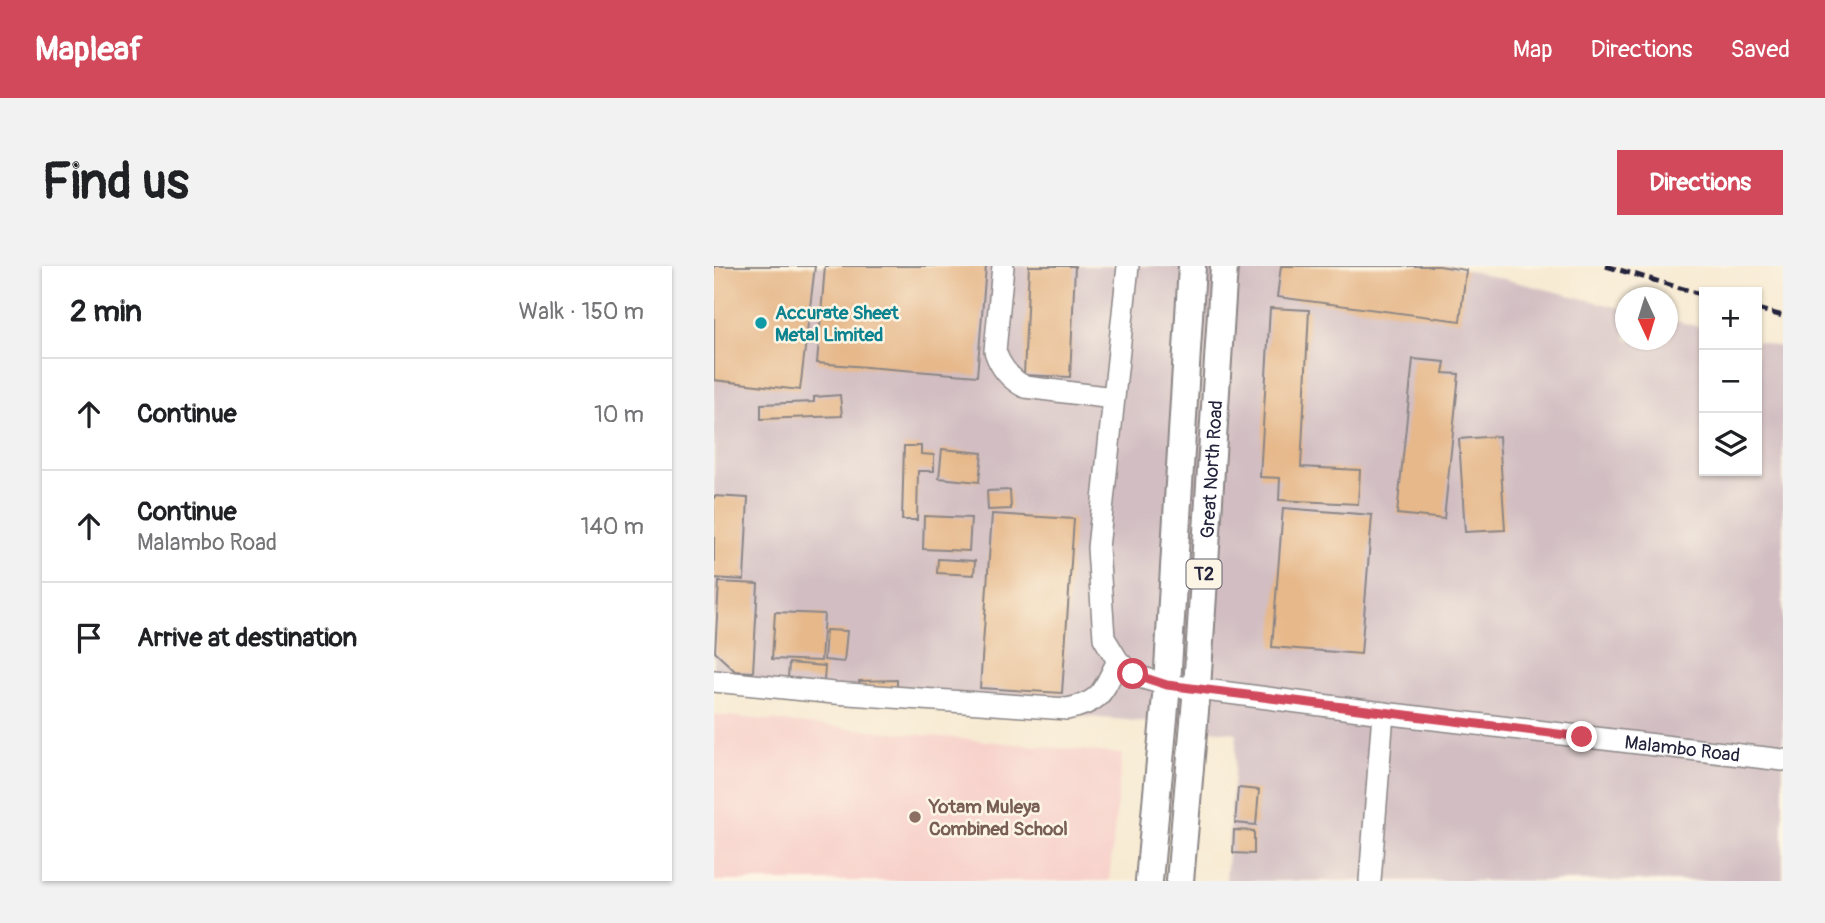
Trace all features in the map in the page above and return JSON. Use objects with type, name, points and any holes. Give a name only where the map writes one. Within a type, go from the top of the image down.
[{"type":"main road","name":"Great North Road","points":[[1149,881],[1167,685],[1192,266]]},
{"type":"main road","name":"Great North Road","points":[[1180,881],[1197,688],[1224,266]]},
{"type":"street","points":[[1003,266],[995,351],[999,363],[1015,382],[1025,387],[1113,398]]},
{"type":"street","points":[[714,681],[834,693],[1067,709],[1097,700],[1118,661],[1104,638],[1098,548],[1128,266]]},
{"type":"street","name":"Malambo Road","points":[[1118,661],[1133,674],[1167,685],[1783,760]]},
{"type":"street","points":[[1370,881],[1383,713]]},
{"type":"shaded area","points":[[714,266],[1451,266],[1615,307],[1615,350],[1678,350],[1678,322],[1699,327],[1699,476],[1762,476],[1762,342],[1783,348],[1783,881],[1226,881],[1237,733],[1126,720],[714,688]]},
{"type":"shaded area","name":"Yotam Muleya Combined School","points":[[714,715],[1122,754],[1109,881],[714,881]]},
{"type":"building","name":"Accurate Sheet Metal Limited","points":[[714,266],[815,266],[800,390],[714,380]]},
{"type":"building","points":[[825,266],[986,266],[977,376],[817,363]]},
{"type":"building","points":[[1029,266],[1075,266],[1070,377],[1024,375]]},
{"type":"building","points":[[1281,266],[1439,266],[1466,270],[1460,321],[1277,297]]},
{"type":"building","points":[[1270,308],[1309,310],[1301,467],[1360,470],[1358,504],[1279,500],[1280,478],[1260,477]]},
{"type":"building","points":[[1413,359],[1445,362],[1443,373],[1459,374],[1444,519],[1397,514]]},
{"type":"building","points":[[840,395],[842,416],[761,419],[761,404],[814,402],[814,397]]},
{"type":"building","points":[[1499,436],[1505,530],[1465,532],[1459,439]]},
{"type":"building","points":[[904,446],[921,446],[921,454],[934,455],[934,471],[918,471],[917,520],[902,520]]},
{"type":"building","points":[[942,449],[982,453],[979,482],[939,478]]},
{"type":"building","points":[[1010,490],[1011,509],[988,510],[987,491]]},
{"type":"building","points":[[714,496],[748,498],[744,580],[714,578]]},
{"type":"building","points":[[1283,508],[1372,515],[1361,654],[1272,647]]},
{"type":"building","points":[[992,514],[1074,519],[1062,693],[980,688]]},
{"type":"building","points":[[924,516],[971,518],[969,551],[923,549]]},
{"type":"building","points":[[938,559],[975,561],[974,575],[937,573]]},
{"type":"building","points":[[719,582],[758,584],[753,672],[735,671],[715,652]]},
{"type":"building","points":[[775,612],[824,614],[821,661],[772,659]]},
{"type":"building","points":[[826,630],[847,631],[844,662],[824,660]]},
{"type":"building","points":[[789,663],[825,666],[824,681],[788,678]]},
{"type":"building","points":[[897,680],[897,694],[860,694],[859,681]]},
{"type":"building","points":[[1238,788],[1259,790],[1256,825],[1235,823]]},
{"type":"building","points":[[1234,830],[1254,831],[1254,854],[1233,853]]},
{"type":"railway","points":[[1606,266],[1699,294]]},
{"type":"railway","points":[[1762,310],[1783,316]]},
{"type":"place","name":"Accurate Sheet Metal Limited","points":[[761,323]]},
{"type":"place","name":"Yotam Muleya Combined School","points":[[915,817]]},
{"type":"route","points":[[1133,674],[1167,685],[1582,737]]}]
